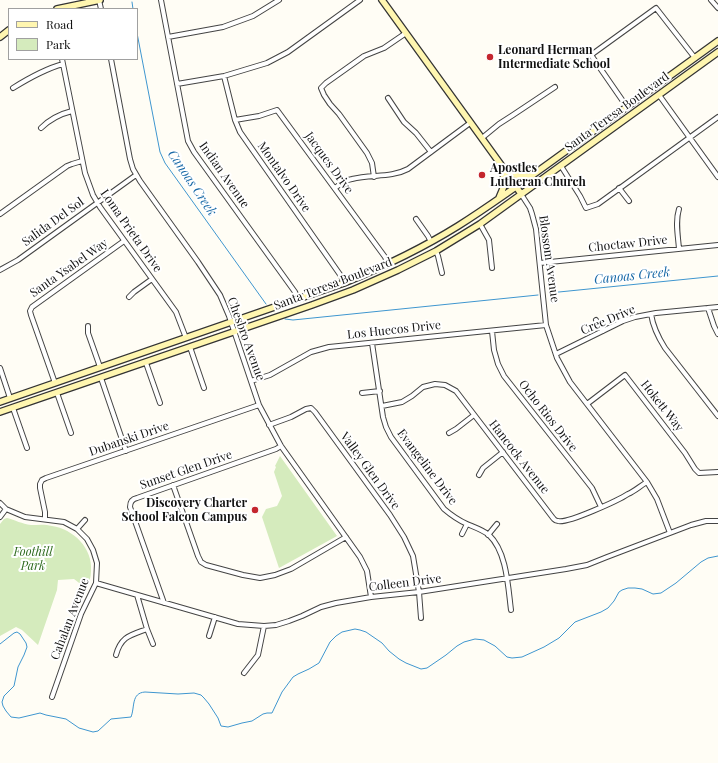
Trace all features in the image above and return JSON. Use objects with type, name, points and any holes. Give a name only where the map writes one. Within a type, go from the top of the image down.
[{"type":"main road","points":[[62,8],[99,0]]},
{"type":"main road","name":"Blossom Avenue","points":[[382,0],[521,194]]},
{"type":"main road","points":[[0,37],[8,31]]},
{"type":"main road","name":"Santa Teresa Boulevard","points":[[0,402],[344,283],[388,264],[431,242],[465,222],[718,42]]},
{"type":"main road","name":"Santa Teresa Boulevard","points":[[0,412],[353,290],[436,251],[480,224],[718,52]]},
{"type":"main road","points":[[498,199],[504,186],[500,164]]},
{"type":"main road","points":[[504,170],[518,176],[532,175]]},
{"type":"street","name":"Indian Avenue","points":[[161,0],[188,141],[194,152],[295,292],[298,299]]},
{"type":"street","points":[[168,37],[223,27],[253,16],[279,0]]},
{"type":"street","points":[[178,84],[224,76],[267,63],[288,52],[360,0]]},
{"type":"street","points":[[711,0],[718,8]]},
{"type":"street","points":[[627,107],[591,55],[649,13],[656,8],[695,58]]},
{"type":"street","points":[[374,177],[372,163],[367,153],[330,104],[321,88],[364,56],[384,48],[406,33]]},
{"type":"street","name":"Loma Prieta Drive","points":[[62,60],[82,161],[88,183],[97,203],[176,312],[186,338]]},
{"type":"street","name":"Chesbro Avenue","points":[[111,60],[130,159],[136,175],[220,295],[235,332],[260,405],[281,446],[360,557],[367,571],[371,597]]},
{"type":"street","points":[[14,88],[33,76],[63,64]]},
{"type":"street","name":"Montalvo Drive","points":[[224,76],[235,120],[240,132],[341,276],[344,283]]},
{"type":"street","points":[[482,138],[498,124],[555,87]]},
{"type":"street","points":[[659,95],[718,177]]},
{"type":"street","points":[[388,98],[404,122],[420,137],[431,152]]},
{"type":"street","name":"Jacques Drive","points":[[235,120],[259,116],[277,110],[385,257],[388,264]]},
{"type":"street","points":[[41,128],[47,122],[56,117],[72,111]]},
{"type":"street","points":[[561,166],[586,208],[598,204],[718,117]]},
{"type":"street","points":[[335,188],[352,179],[402,173],[470,123]]},
{"type":"street","points":[[0,214],[67,166],[82,161]]},
{"type":"street","name":"Salida Del Sol","points":[[0,270],[18,260],[136,175]]},
{"type":"street","points":[[620,188],[629,201]]},
{"type":"street","name":"Blossom Avenue","points":[[521,194],[530,208],[536,230],[546,325],[556,354],[570,382],[647,482],[657,499],[670,533]]},
{"type":"street","points":[[679,208],[677,215],[679,249]]},
{"type":"street","points":[[416,219],[431,242]]},
{"type":"street","points":[[480,224],[489,240],[492,268]]},
{"type":"street","name":"Santa Ysabel Way","points":[[55,383],[30,311],[32,307],[124,241]]},
{"type":"street","name":"Choctaw Drive","points":[[540,263],[718,245]]},
{"type":"street","points":[[436,251],[442,273]]},
{"type":"street","points":[[130,297],[134,292],[152,279]]},
{"type":"street","name":"Cree Drive","points":[[556,354],[623,321],[635,317],[718,307]]},
{"type":"street","points":[[708,308],[718,334]]},
{"type":"street","points":[[651,314],[658,338],[718,416]]},
{"type":"street","points":[[596,320],[603,331]]},
{"type":"street","name":"Los Huecos Drive","points":[[251,381],[270,375],[310,352],[329,347],[546,325]]},
{"type":"street","points":[[88,326],[88,333],[100,367]]},
{"type":"street","name":"Ocho Rios Drive","points":[[492,331],[494,350],[498,364],[504,376],[592,488],[601,507]]},
{"type":"street","name":"Evangeline Drive","points":[[372,342],[383,417],[391,437],[444,509],[452,515],[488,534],[499,549],[504,563],[511,610]]},
{"type":"street","points":[[190,347],[204,388]]},
{"type":"street","points":[[146,362],[160,403]]},
{"type":"street","points":[[0,368],[10,398]]},
{"type":"street","name":"Hokett Way","points":[[587,404],[625,375],[685,453],[695,469],[699,473],[718,472]]},
{"type":"street","points":[[101,378],[126,451]]},
{"type":"street","name":"Hancock Avenue","points":[[382,406],[402,402],[423,387],[435,384],[445,385],[456,391],[555,520],[559,522],[601,507],[629,494],[647,482]]},
{"type":"street","points":[[362,393],[380,391]]},
{"type":"street","points":[[57,393],[71,433]]},
{"type":"street","name":"Dubanski Drive","points":[[45,519],[44,502],[40,488],[42,480],[260,405]]},
{"type":"street","points":[[13,408],[26,448]]},
{"type":"street","name":"Valley Glen Drive","points":[[270,425],[291,417],[306,409],[311,408],[315,412],[390,515],[404,537],[413,556],[419,592],[421,618]]},
{"type":"street","points":[[449,433],[474,415]]},
{"type":"street","name":"Sunset Glen Drive","points":[[164,603],[130,507],[131,501],[276,450],[281,446]]},
{"type":"street","points":[[479,475],[483,468],[503,452]]},
{"type":"street","points":[[173,485],[198,556],[201,562],[206,565],[260,578],[275,575],[291,569],[346,538]]},
{"type":"street","name":"Cahalan Avenue","points":[[0,503],[6,509],[25,517],[64,522],[77,529],[93,550],[97,563],[96,583],[81,614],[52,697]]},
{"type":"street","points":[[0,517],[6,509]]},
{"type":"street","points":[[77,529],[85,520]]},
{"type":"street","name":"Colleen Drive","points":[[96,583],[238,624],[264,626],[276,625],[336,602],[419,592],[587,565],[607,556],[670,533],[706,521],[718,521]]},
{"type":"street","points":[[462,534],[468,524]]},
{"type":"street","points":[[488,534],[497,524]]},
{"type":"street","points":[[137,595],[153,644]]},
{"type":"street","points":[[209,636],[215,617]]},
{"type":"street","points":[[244,674],[258,655],[264,626]]},
{"type":"street","points":[[116,655],[118,646],[126,637],[147,629]]},
{"type":"green space","points":[[280,456],[337,536],[279,568],[262,517],[266,509],[277,506],[282,496],[274,472]]},
{"type":"green space","name":"Foothill Park","points":[[7,518],[31,525],[49,525],[67,531],[74,535],[85,547],[91,563],[91,576],[87,589],[74,579],[58,580],[57,590],[38,645],[22,630],[16,627],[0,636],[0,524]]},
{"type":"waterway","name":"Canoas Creek","points":[[132,2],[133,8]]},
{"type":"waterway","name":"Canoas Creek","points":[[138,38],[160,152],[165,163],[266,304]]},
{"type":"waterway","name":"Canoas Creek","points":[[549,293],[718,276]]},
{"type":"waterway","name":"Canoas Creek","points":[[285,319],[293,320],[538,295]]},
{"type":"waterway","points":[[0,644],[17,632],[20,634],[27,647],[18,667],[14,686],[4,696],[2,702],[3,706],[11,717],[19,718],[40,713],[66,719],[79,728],[93,732],[98,731],[111,719],[131,717],[135,698],[141,693],[194,693],[201,695],[209,704],[221,726],[228,727],[252,721],[263,714],[272,713],[282,692],[293,677],[319,663],[330,642],[342,632],[355,629],[366,632],[382,643],[399,659],[421,669],[427,668],[464,642],[475,639],[484,640],[495,646],[507,657],[522,657],[559,638],[575,622],[608,608],[622,590],[635,588],[642,589],[653,594],[661,593],[676,583],[701,562],[708,558],[718,556]]},
{"type":"place","name":"Leonard Herman Intermediate School","points":[[490,57]]},
{"type":"place","name":"Apostles Lutheran Church","points":[[482,175]]},
{"type":"place","name":"Discovery Charter School Falcon Campus","points":[[255,510]]}]
